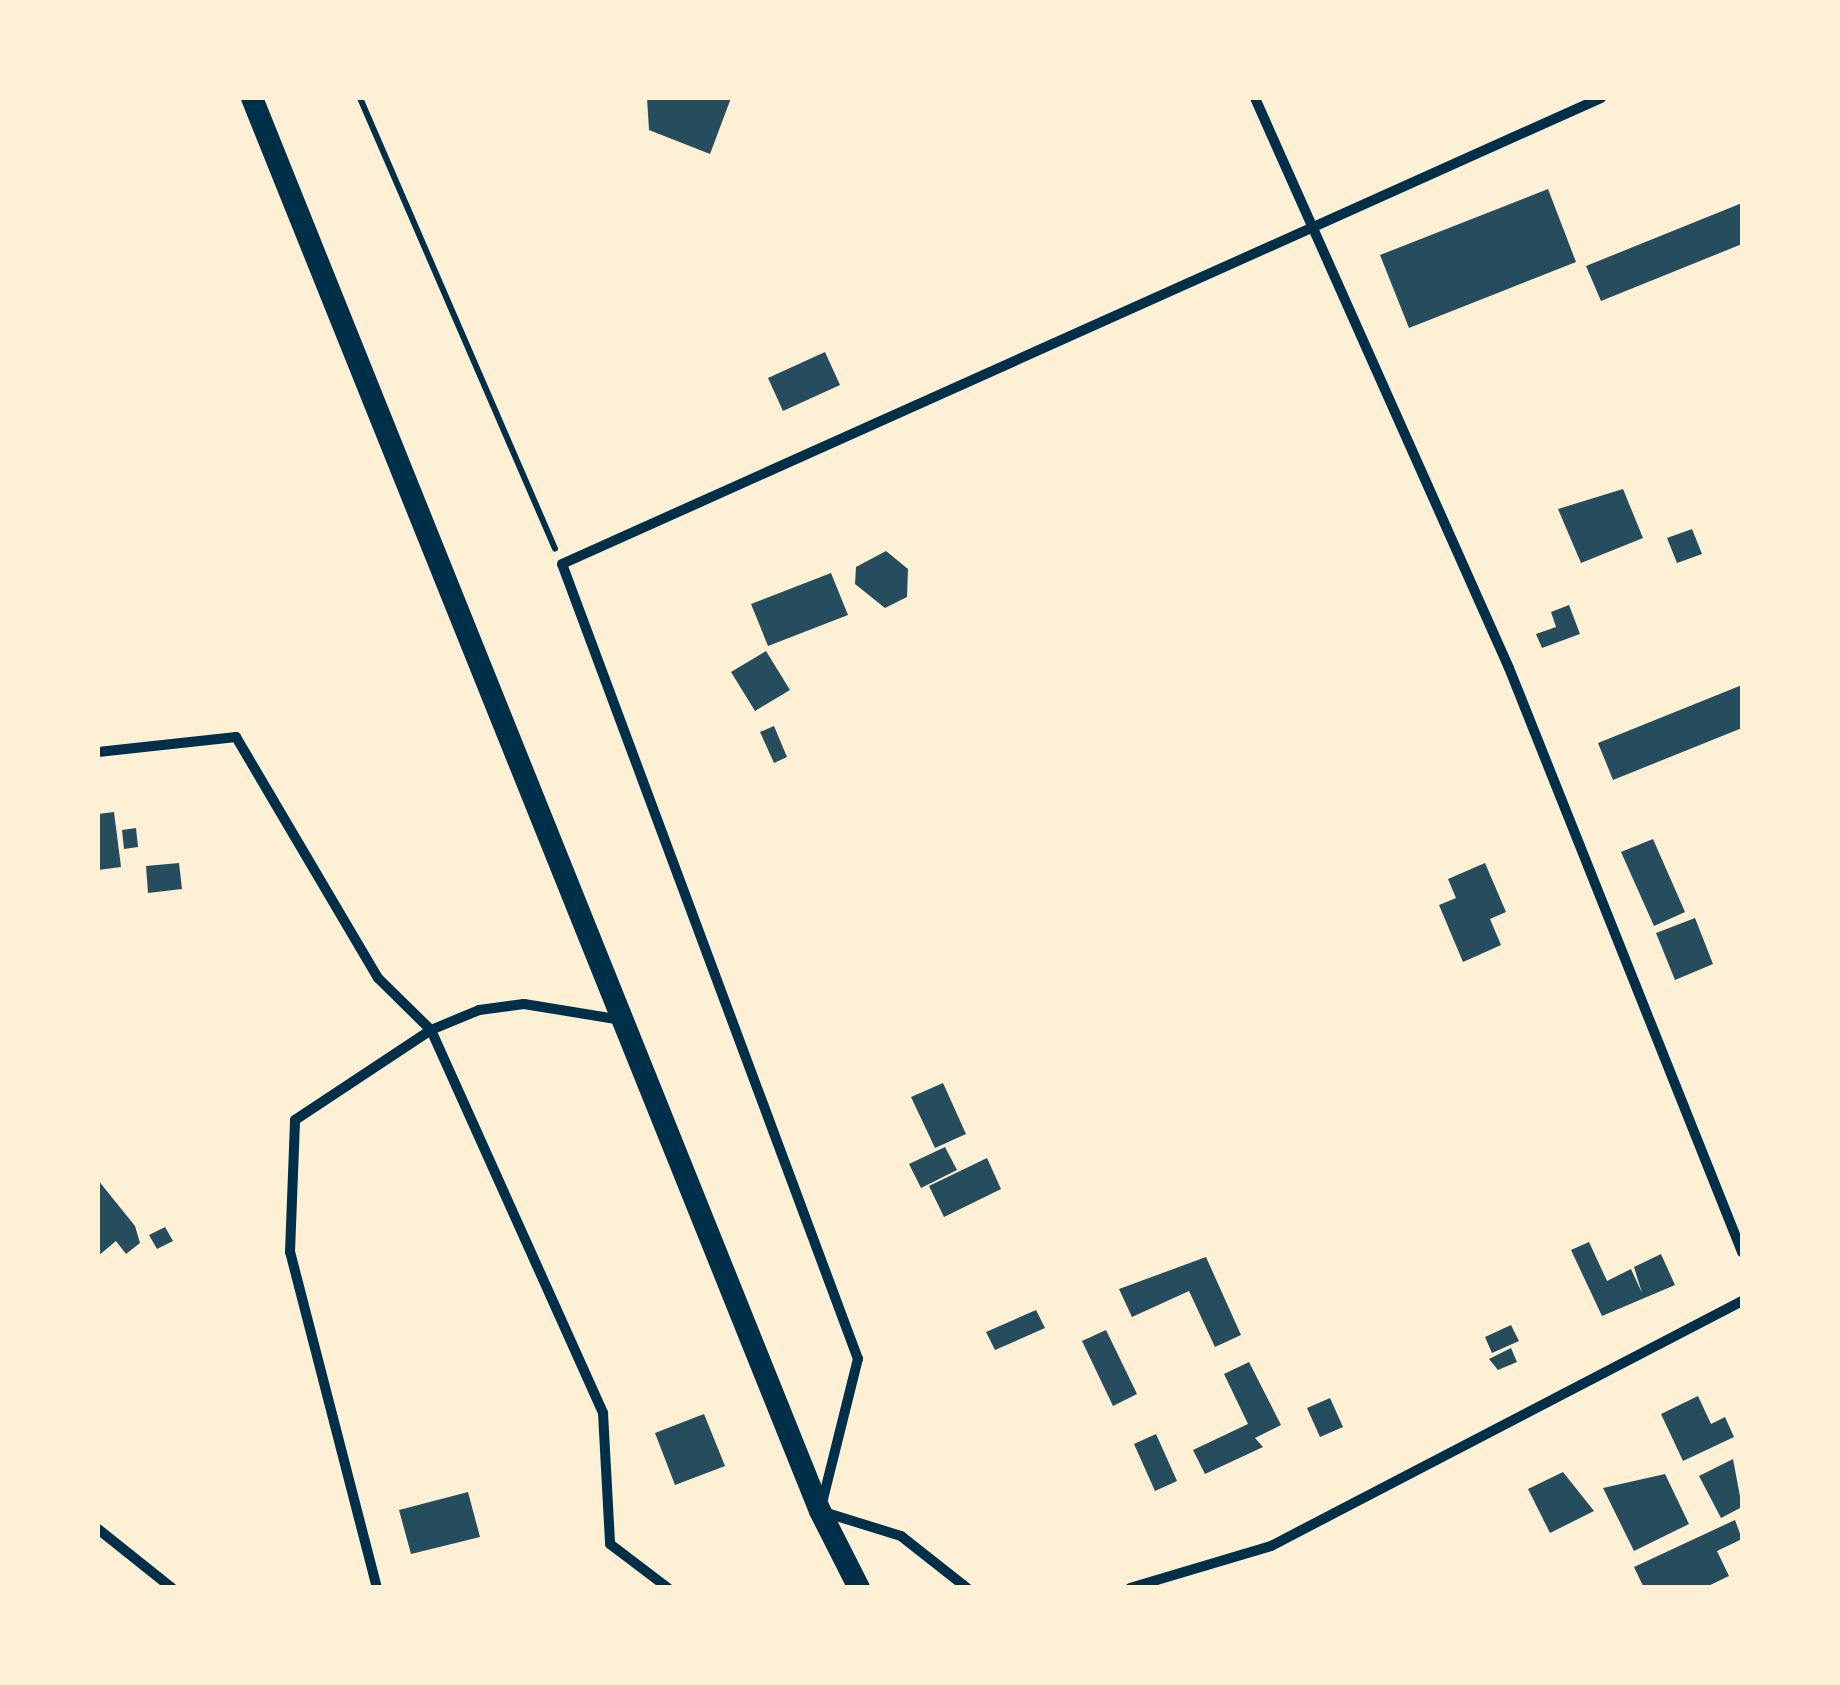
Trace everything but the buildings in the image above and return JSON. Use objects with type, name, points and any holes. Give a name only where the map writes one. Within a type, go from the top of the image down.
[{"type":"main road","points":[[252,98],[820,1511],[859,1588]]},
{"type":"street","points":[[1255,98],[1314,223],[1509,668],[1742,1252]]},
{"type":"street","points":[[967,1588],[901,1536],[820,1511],[858,1359],[562,564],[1314,223],[1601,98]]},
{"type":"street","points":[[98,752],[236,737],[378,978],[431,1030],[603,1413],[610,1544],[668,1588]]},
{"type":"street","points":[[374,1587],[290,1252],[295,1120],[431,1030],[524,1004],[622,1020]]},
{"type":"street","points":[[1130,1588],[1271,1546],[1742,1301]]},
{"type":"street","points":[[98,1529],[172,1588]]},
{"type":"path","points":[[360,98],[562,564]]}]
